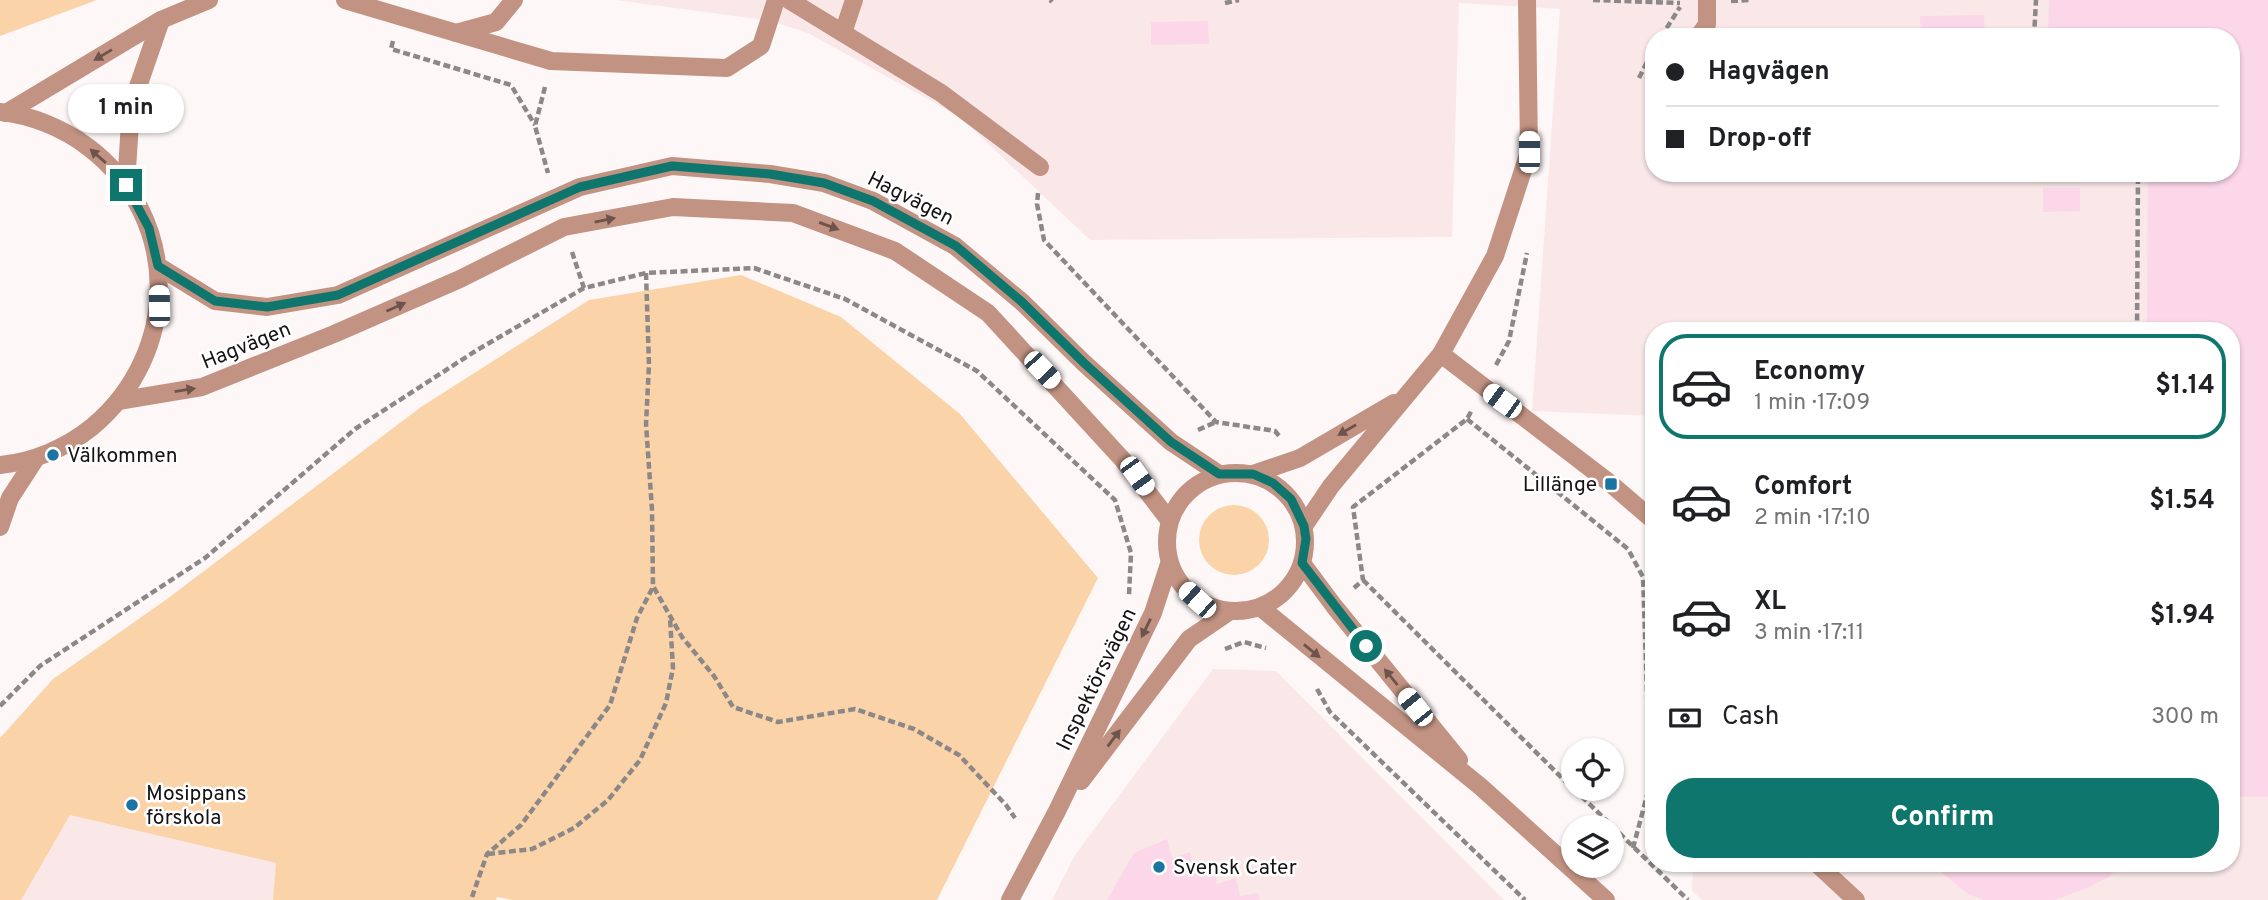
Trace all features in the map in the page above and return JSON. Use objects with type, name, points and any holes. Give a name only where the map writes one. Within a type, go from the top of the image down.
[{"type":"street","points":[[3,113],[161,20],[209,0]]},
{"type":"street","points":[[345,0],[551,61],[727,68],[761,46],[776,0]]},
{"type":"street","points":[[455,34],[496,22],[514,0]]},
{"type":"street","points":[[789,0],[942,93],[1040,167]]},
{"type":"street","points":[[843,33],[854,0]]},
{"type":"street","points":[[1304,526],[1331,486],[1441,354],[1495,256],[1529,152],[1527,0]]},
{"type":"street","points":[[1704,28],[1707,24],[1707,1]]},
{"type":"street","points":[[126,185],[131,107],[161,20]]},
{"type":"street","points":[[0,465],[36,458],[79,437],[110,412],[134,380],[150,344],[159,306],[158,266],[149,228],[126,185],[102,158],[73,136],[41,121],[3,113]]},
{"type":"street","name":"Hagvägen","points":[[158,266],[215,301],[267,307],[338,295],[580,187],[672,166],[770,174],[824,183],[873,201],[956,246],[1022,302],[1171,442],[1219,474]]},
{"type":"street","name":"Hagvägen","points":[[118,401],[202,387],[334,334],[564,228],[673,206],[793,213],[895,251],[988,313],[1123,460],[1170,520]]},
{"type":"street","points":[[1441,354],[1611,484],[1645,513]]},
{"type":"street","points":[[1253,474],[1273,483],[1291,499],[1304,526],[1306,539],[1302,563],[1297,575],[1282,594],[1260,607],[1230,611],[1197,600],[1181,585],[1170,564],[1166,544],[1170,520],[1188,491],[1219,474],[1253,474],[1300,458],[1407,396]]},
{"type":"street","points":[[0,527],[10,498],[36,458]]},
{"type":"street","points":[[1302,563],[1481,787]]},
{"type":"street","name":"Inspektörsvägen","points":[[1010,900],[1057,811],[1153,613],[1170,564]]},
{"type":"street","points":[[1260,607],[1481,787],[1606,900]]},
{"type":"street","name":"Inspektörsvägen","points":[[1057,811],[1189,639],[1230,611]]},
{"type":"street","points":[[1826,872],[1856,900]]},
{"type":"path","points":[[1225,3],[1239,0]]},
{"type":"path","points":[[1593,0],[1682,4],[1667,28]]},
{"type":"path","points":[[1707,1],[1751,0]]},
{"type":"path","points":[[2034,28],[2036,0]]},
{"type":"path","points":[[401,17],[391,49],[511,85],[535,126]]},
{"type":"path","points":[[1639,78],[1645,66]]},
{"type":"path","points":[[1040,167],[1037,204],[1044,240],[1216,422],[1275,431],[1300,458]]},
{"type":"path","points":[[2137,322],[2138,182]]},
{"type":"path","points":[[0,706],[40,666],[205,558],[355,429],[477,350],[584,288],[646,273],[754,268],[845,299],[977,371],[1115,500]]},
{"type":"path","points":[[472,897],[487,854],[521,825],[611,705],[637,618],[653,586],[652,510],[646,424],[649,365],[646,273]]},
{"type":"path","points":[[1467,419],[1629,550],[1643,577],[1645,635]]},
{"type":"path","points":[[1331,486],[1353,507]]},
{"type":"path","points":[[1363,580],[1561,777]]},
{"type":"path","points":[[653,586],[682,637],[714,676],[733,707],[778,722],[855,709],[914,729],[959,755],[1015,818]]},
{"type":"path","points":[[487,854],[532,849],[574,828],[608,800],[640,760],[666,703],[673,668],[669,615]]},
{"type":"path","points":[[1311,678],[1331,712],[1525,900]]},
{"type":"path","points":[[1585,801],[1645,860]]},
{"type":"path","points":[[1633,849],[1645,803]]},
{"type":"path","points":[[1658,872],[1688,900]]},
{"type":"shaded area","points":[[0,0],[97,0],[0,36]]},
{"type":"shaded area","name":"Lillänge","points":[[616,0],[2268,0],[2268,900],[1702,900],[1692,891],[1693,872],[2240,872],[2240,322],[1645,322],[1645,416],[1532,411],[1560,9],[1459,3],[1452,237],[1090,240],[960,117],[808,33],[771,21]]},
{"type":"shaded area","points":[[741,275],[841,317],[960,414],[1098,578],[937,900],[512,900],[497,897],[496,900],[273,900],[276,863],[70,815],[21,900],[0,900],[0,738],[53,679],[167,599],[421,407],[589,300]]},
{"type":"shaded area","points":[[1234,505],[1253,511],[1263,521],[1269,540],[1263,559],[1253,569],[1234,575],[1215,569],[1205,559],[1199,540],[1205,521],[1215,511]]},
{"type":"shaded area","points":[[1213,669],[1276,671],[1504,900],[1052,900],[1075,855]]},
{"type":"shaded area","name":"Mosippans förskola","points":[[55,753],[430,900],[0,900]]},
{"type":"building","points":[[2049,0],[2268,0],[2268,797],[2240,797],[2240,322],[2147,322],[2148,182],[2240,182],[2240,28],[2048,28]]},
{"type":"building","points":[[1984,15],[1985,28],[1921,28],[1920,16]]},
{"type":"building","points":[[1208,21],[1209,44],[1151,45],[1151,22]]},
{"type":"building","points":[[2043,188],[2080,188],[2080,211],[2043,212]]},
{"type":"building","name":"Svensk Cater","points":[[1167,839],[1172,858],[1190,852],[1193,870],[1213,865],[1217,884],[1236,878],[1240,896],[1258,893],[1260,900],[1107,900],[1134,853]]},
{"type":"building","points":[[2113,872],[2087,888],[2055,900],[1984,900],[1968,894],[1942,873]]},
{"type":"place","name":"Välkommen","points":[[53,455]]},
{"type":"place","name":"Lillänge","points":[[1611,484]]},
{"type":"place","name":"Mosippans förskola","points":[[132,805]]},
{"type":"place","name":"Svensk Cater","points":[[1159,867]]},
{"type":"route","points":[[126,185],[149,228],[158,266],[215,301],[267,307],[338,295],[580,187],[672,166],[770,174],[824,183],[873,201],[956,246],[1022,302],[1171,442],[1219,474],[1253,474],[1273,483],[1291,499],[1304,526],[1306,539],[1302,563],[1366,646]]}]
